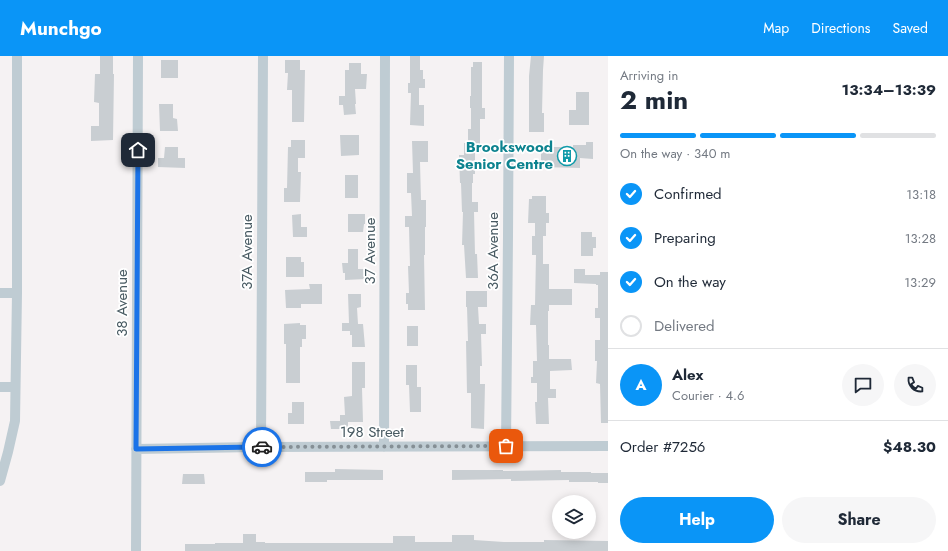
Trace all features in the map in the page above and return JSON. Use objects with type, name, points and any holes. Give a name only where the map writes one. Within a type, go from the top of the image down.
[{"type":"street","points":[[0,481],[8,452],[14,421],[16,387],[17,56]]},
{"type":"street","name":"38 Avenue","points":[[136,551],[138,56]]},
{"type":"street","name":"37A Avenue","points":[[261,448],[263,56]]},
{"type":"street","name":"37 Avenue","points":[[384,447],[385,56]]},
{"type":"street","name":"36A Avenue","points":[[506,446],[509,56]]},
{"type":"street","points":[[0,293],[17,293]]},
{"type":"street","points":[[0,387],[16,387]]},
{"type":"street","name":"198 Street","points":[[136,449],[608,446]]},
{"type":"building","points":[[100,56],[113,56],[113,140],[91,141],[91,126],[99,126],[99,103],[94,102],[95,74],[100,74]]},
{"type":"building","points":[[410,56],[420,56],[420,70],[423,70],[423,79],[425,79],[425,88],[419,88],[419,105],[424,105],[424,126],[410,125],[411,93],[408,93],[408,83],[410,83]]},
{"type":"building","points":[[531,56],[544,56],[542,113],[544,113],[544,132],[529,132],[529,76]]},
{"type":"building","points":[[161,60],[178,60],[178,78],[161,78]]},
{"type":"building","points":[[285,60],[300,60],[300,70],[305,70],[304,122],[292,122],[292,90],[287,90],[288,73],[285,73]]},
{"type":"building","points":[[473,62],[482,62],[482,108],[485,108],[485,119],[480,119],[480,145],[482,145],[482,151],[475,152],[475,174],[473,174],[472,183],[472,202],[478,202],[478,212],[474,212],[475,254],[477,254],[478,278],[466,278],[464,245],[462,245],[463,212],[459,155],[464,155],[464,143],[468,143],[468,129],[471,129],[470,96],[471,67],[473,67]]},
{"type":"building","points":[[349,63],[361,63],[361,74],[367,74],[366,89],[355,89],[356,114],[344,115],[343,105],[339,105],[339,96],[345,96],[345,70],[349,70]]},
{"type":"building","points":[[576,92],[589,92],[589,125],[569,125],[569,110],[576,110]]},
{"type":"building","points":[[159,104],[173,104],[173,118],[177,119],[178,131],[160,131]]},
{"type":"building","points":[[340,135],[359,135],[359,155],[341,156]]},
{"type":"building","points":[[291,140],[305,140],[305,158],[298,158],[298,172],[301,172],[300,202],[284,202],[284,188],[287,188],[288,147],[291,147]]},
{"type":"building","points":[[412,141],[428,141],[428,162],[420,162],[421,200],[426,200],[424,255],[425,310],[408,310],[408,304],[406,304],[406,293],[409,293],[408,266],[410,266],[409,227],[405,227],[405,216],[412,216],[411,193],[407,193],[407,173],[413,173]]},
{"type":"building","name":"Brookswood Senior Centre","points":[[586,142],[593,142],[593,159],[580,158],[580,168],[541,167],[541,147],[573,147],[573,145],[586,145]]},
{"type":"building","points":[[165,147],[178,147],[178,158],[185,158],[185,168],[158,167],[158,158],[164,158]]},
{"type":"building","points":[[345,175],[358,175],[358,198],[345,198]]},
{"type":"building","points":[[532,196],[546,196],[546,213],[549,213],[549,223],[546,223],[546,236],[543,236],[543,264],[549,264],[549,289],[572,289],[572,305],[549,305],[549,359],[571,359],[572,370],[550,371],[550,389],[556,389],[556,398],[548,398],[549,424],[536,424],[535,402],[537,402],[537,383],[531,383],[531,377],[533,377],[533,361],[537,361],[536,325],[530,325],[531,305],[535,305],[536,255],[532,255],[532,236],[535,236],[535,223],[528,223],[529,199],[532,199]]},
{"type":"building","points":[[301,214],[301,227],[307,227],[307,237],[293,237],[292,215]]},
{"type":"building","points":[[348,214],[365,214],[363,232],[348,232]]},
{"type":"building","points":[[581,232],[592,232],[592,237],[596,237],[596,248],[593,248],[593,256],[581,256]]},
{"type":"building","points":[[348,249],[358,249],[358,269],[366,269],[366,279],[345,280],[345,273],[343,273],[342,263],[348,263]]},
{"type":"building","points":[[286,257],[301,257],[301,262],[304,262],[304,277],[286,277]]},
{"type":"building","points":[[574,269],[585,269],[585,275],[600,275],[600,272],[608,272],[608,423],[601,423],[600,384],[596,383],[597,361],[595,361],[595,340],[600,340],[600,318],[595,318],[595,308],[598,308],[598,285],[574,283]]},
{"type":"building","points":[[309,284],[322,284],[322,304],[301,304],[301,308],[286,308],[285,290],[310,289]]},
{"type":"building","points":[[466,291],[487,291],[487,307],[478,307],[479,324],[486,324],[486,334],[481,334],[482,366],[480,366],[480,384],[485,384],[484,429],[471,428],[471,393],[467,393],[466,341],[468,341]]},
{"type":"building","points":[[348,294],[361,294],[361,307],[357,308],[358,324],[363,324],[365,347],[352,347],[352,335],[350,335],[350,331],[342,331],[342,323],[349,323]]},
{"type":"building","points":[[300,323],[300,325],[306,325],[306,339],[302,339],[302,347],[300,347],[300,383],[286,383],[286,344],[284,344],[284,324]]},
{"type":"building","points":[[407,326],[418,326],[418,346],[407,346]]},
{"type":"building","points":[[352,362],[365,362],[365,388],[362,388],[363,422],[348,422],[348,429],[331,429],[330,421],[340,421],[340,415],[345,415],[344,397],[352,396]]},
{"type":"building","points":[[406,365],[417,365],[417,387],[421,387],[421,412],[410,412],[409,385],[406,385]]},
{"type":"building","points":[[292,402],[304,402],[304,424],[288,424],[288,413],[292,413]]},
{"type":"building","points":[[335,469],[383,470],[383,480],[327,480],[327,482],[305,482],[305,472],[335,472]]},
{"type":"building","points":[[452,470],[561,470],[561,472],[608,473],[608,483],[569,482],[569,480],[452,480]]},
{"type":"building","points":[[183,474],[204,474],[205,484],[182,484]]},
{"type":"building","points":[[243,534],[256,534],[256,542],[265,543],[393,543],[393,536],[415,536],[415,542],[452,542],[452,535],[474,535],[474,540],[504,542],[544,542],[544,540],[608,541],[608,551],[185,551],[185,544],[243,543]]},
{"type":"way so far","points":[[262,447],[506,446]]},
{"type":"place","name":"Brookswood Senior Centre","points":[[567,156]]},
{"type":"route","points":[[138,150],[136,449],[262,447]]}]
